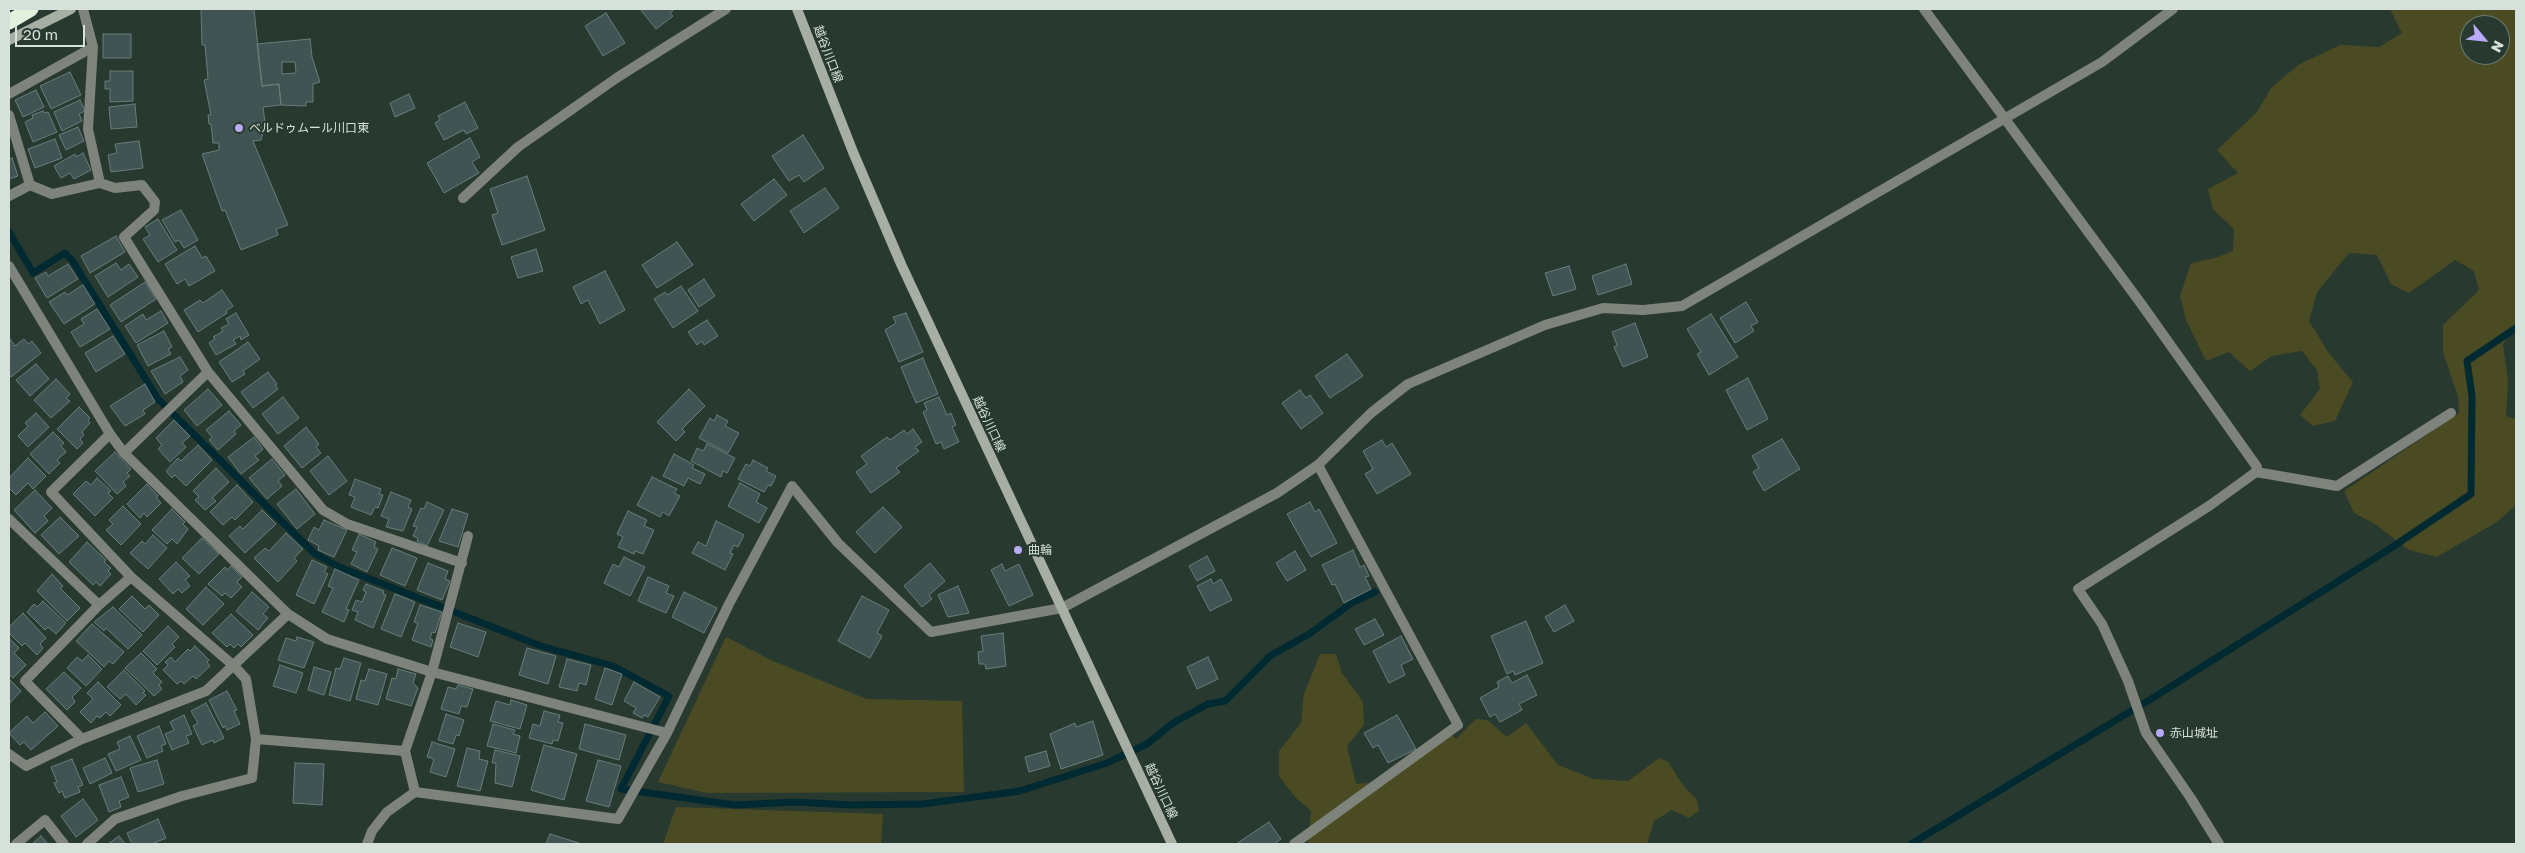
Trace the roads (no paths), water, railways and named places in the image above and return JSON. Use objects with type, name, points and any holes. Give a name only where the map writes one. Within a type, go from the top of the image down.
[{"type":"highway","points":[[9,22],[32,9]]},
{"type":"main road","points":[[9,40],[71,9]]},
{"type":"main road","name":"越谷川口線","points":[[797,9],[853,152],[901,264],[1172,844]]},
{"type":"street","points":[[83,9],[93,47],[88,129],[100,183]]},
{"type":"street","points":[[463,198],[518,147],[618,77],[726,9]]},
{"type":"street","points":[[1924,9],[2142,305],[2257,467],[2256,472]]},
{"type":"street","points":[[368,844],[372,831],[387,812],[415,792],[618,819],[667,733],[729,604],[792,486],[838,543],[931,632],[1062,608],[1277,493],[1318,465],[1371,413],[1408,384],[1545,326],[1603,308],[1643,310],[1682,306],[2102,62],[2173,9]]},
{"type":"street","points":[[9,94],[93,47]]},
{"type":"street","points":[[9,115],[30,185]]},
{"type":"street","points":[[9,196],[30,185],[52,194],[100,183],[115,188],[142,185],[155,202],[154,210],[124,237],[208,372],[323,510],[347,524],[462,563]]},
{"type":"street","points":[[9,266],[110,434],[124,453],[288,614],[327,639],[432,672],[667,733]]},
{"type":"street","points":[[124,453],[208,372]]},
{"type":"street","points":[[2219,844],[2190,797],[2146,733],[2128,681],[2102,624],[2078,589],[2209,506],[2256,472],[2337,486],[2451,413]]},
{"type":"street","points":[[87,844],[115,819],[182,796],[252,778],[256,740],[246,679],[234,666],[131,577],[51,492],[110,434]]},
{"type":"street","points":[[1294,844],[1458,725],[1318,465]]},
{"type":"street","points":[[9,519],[99,605]]},
{"type":"street","points":[[415,792],[405,751],[432,672],[468,536]]},
{"type":"street","points":[[82,739],[25,681],[99,605],[131,577]]},
{"type":"street","points":[[9,754],[26,766],[82,739],[206,691],[288,614]]},
{"type":"street","points":[[256,740],[405,751]]},
{"type":"street","points":[[16,844],[45,820],[64,844]]},
{"type":"waterway","points":[[9,232],[33,273],[65,253],[72,260],[158,399],[314,553],[337,566],[541,646],[613,666],[669,696],[621,789],[735,805],[796,802],[851,805],[923,804],[1020,791],[1107,763],[1147,744],[1173,723],[1208,704],[1225,701],[1270,656],[1309,634],[1353,602],[1375,592]]},
{"type":"waterway","points":[[1911,844],[2151,699],[2391,548],[2471,494],[2472,396],[2467,361],[2516,328]]},
{"type":"place","name":"ベルドゥムール川口東","points":[[239,128]]},
{"type":"place","name":"曲輪","points":[[1018,550]]},
{"type":"place","name":"赤山城址","points":[[2160,733]]}]
